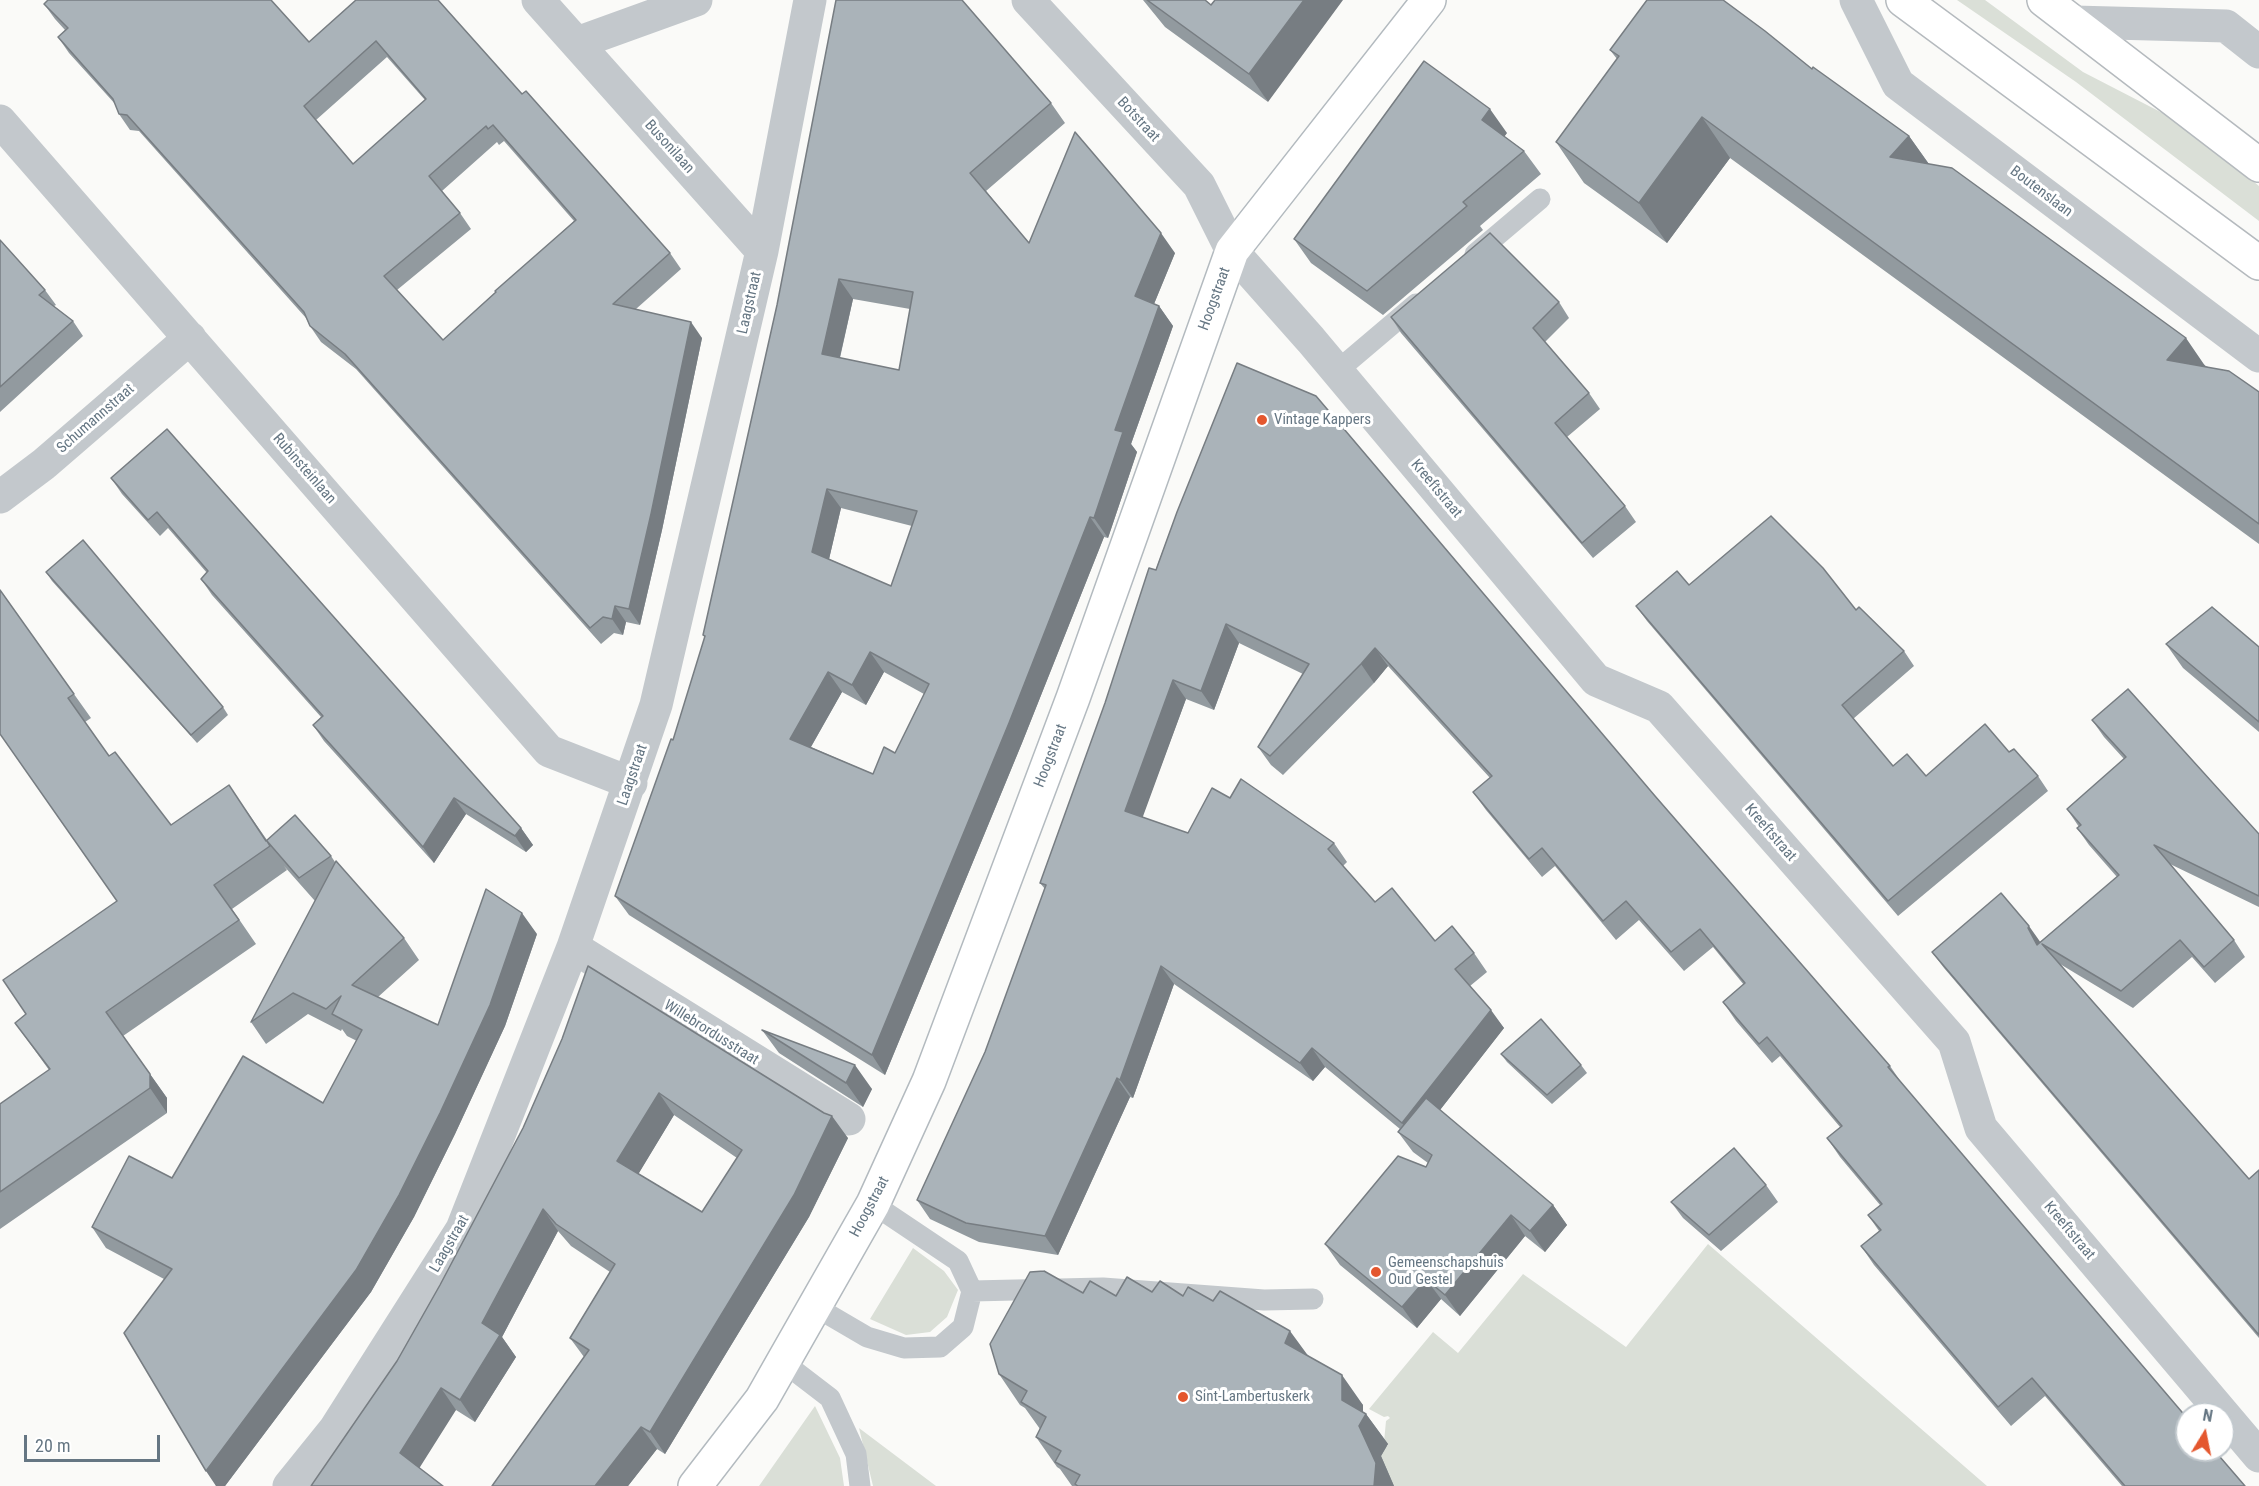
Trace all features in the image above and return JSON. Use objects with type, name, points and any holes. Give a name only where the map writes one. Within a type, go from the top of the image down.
[{"type":"street","name":"Busonilaan","points":[[538,0],[762,250]]},
{"type":"street","points":[[577,44],[696,0]]},
{"type":"street","name":"Laagstraat","points":[[289,1486],[335,1429],[462,1229],[573,947],[656,705],[762,250],[810,0]]},
{"type":"street","name":"Botstraat","points":[[1028,0],[1199,185],[1232,251]]},
{"type":"street","name":"Hoogstraat","points":[[695,1486],[762,1399],[873,1204],[900,1148],[933,1070],[1073,698],[1232,251],[1429,0]]},
{"type":"street","name":"Hoogstraat","points":[[1406,32],[1445,0]]},
{"type":"street","name":"Boutenslaan","points":[[1856,0],[1898,84],[2259,356]]},
{"type":"street","points":[[1903,0],[2259,263]]},
{"type":"street","points":[[2044,0],[2259,165]]},
{"type":"street","points":[[2074,22],[2226,26],[2259,51]]},
{"type":"street","name":"Rubinsteinlaan","points":[[0,121],[549,751],[630,783]]},
{"type":"street","name":"Kreeftstraat","points":[[1232,251],[1337,371],[1596,680],[1659,707],[1954,1042],[1982,1128],[2259,1456]]},
{"type":"street","name":"Schumannstraat","points":[[0,497],[44,464],[190,338]]},
{"type":"street","name":"Willebrordusstraat","points":[[573,947],[849,1119]]},
{"type":"lane","points":[[1461,266],[1540,199]]},
{"type":"lane","points":[[1337,371],[1434,289]]},
{"type":"lane","points":[[814,1306],[867,1337],[904,1348],[940,1347],[963,1327],[972,1291],[958,1261],[873,1204]]},
{"type":"lane","points":[[972,1291],[1102,1288],[1264,1300],[1313,1299]]},
{"type":"lane","points":[[783,1362],[830,1398],[856,1454],[860,1486]]},
{"type":"shaded area","points":[[1957,0],[1985,0],[2083,72],[2178,121],[2259,186],[2259,221],[2076,82]]},
{"type":"shaded area","points":[[1708,1244],[1987,1486],[1394,1486],[1393,1484],[1379,1486],[1381,1446],[1385,1448],[1388,1445],[1384,1442],[1386,1421],[1390,1418],[1369,1409],[1433,1332],[1458,1353],[1523,1274],[1626,1347]]},
{"type":"shaded area","points":[[913,1248],[944,1271],[958,1290],[947,1317],[930,1332],[906,1335],[870,1319]]},
{"type":"shaded area","points":[[815,1406],[840,1458],[844,1486],[759,1486]]},
{"type":"shaded area","points":[[859,1428],[936,1486],[873,1486]]},
{"type":"building","points":[[48,0],[271,0],[309,42],[356,0],[438,0],[522,94],[526,91],[670,253],[613,304],[691,322],[629,609],[615,606],[612,619],[603,617],[590,628],[345,354],[310,326],[304,312],[127,115],[119,114],[113,99],[58,37],[68,28],[44,4]],"holes":[[[376,41],[426,99],[353,164],[304,106]],[[493,125],[576,220],[443,340],[384,276],[460,213],[429,176],[486,126],[488,129]]]},
{"type":"building","points":[[836,0],[962,0],[1051,103],[970,173],[1029,243],[1075,132],[1161,233],[1135,296],[1159,306],[1115,430],[1123,432],[1094,518],[1090,517],[1009,723],[872,1055],[615,896],[671,739],[673,740],[705,636],[703,635],[777,305]],"holes":[[[839,279],[913,292],[899,370],[822,354]],[[827,489],[917,511],[891,586],[812,552]],[[870,652],[929,684],[895,753],[884,747],[873,774],[790,739],[828,672],[852,685]]]},
{"type":"building","points":[[1147,0],[1205,0],[1211,5],[1215,0],[1304,0],[1249,74]]},
{"type":"building","points":[[1647,0],[1723,0],[1812,69],[1813,67],[1909,136],[1890,157],[1952,168],[2186,338],[2167,360],[2229,371],[2259,392],[2259,524],[1702,117],[1639,203],[1556,142],[1619,56],[1610,50]]},
{"type":"building","points":[[1424,61],[1490,109],[1482,120],[1524,151],[1463,202],[1467,206],[1367,291],[1294,239]]},
{"type":"building","points":[[1490,233],[1559,302],[1533,328],[1589,393],[1555,423],[1625,506],[1582,543],[1391,317]]},
{"type":"building","points":[[0,240],[45,290],[39,295],[73,321],[0,387]]},
{"type":"building","points":[[1237,363],[1316,396],[1655,796],[1890,1066],[1888,1067],[2175,1404],[2175,1462],[2224,1462],[2245,1486],[2125,1486],[2032,1378],[1998,1407],[1861,1246],[1881,1230],[1868,1215],[1882,1204],[1827,1138],[1842,1126],[1767,1037],[1759,1044],[1723,1002],[1745,983],[1700,929],[1671,952],[1626,901],[1603,921],[1542,848],[1529,859],[1473,792],[1492,776],[1375,648],[1270,756],[1258,747],[1309,664],[1226,624],[1201,691],[1173,680],[1125,811],[1188,833],[1212,788],[1230,798],[1241,779],[1334,843],[1328,849],[1375,902],[1392,888],[1435,941],[1452,926],[1474,953],[1455,969],[1491,1010],[1402,1123],[1312,1048],[1300,1063],[1161,966],[1120,1080],[1117,1078],[1045,1236],[966,1223],[917,1200],[985,1052],[1046,885],[1040,883],[1105,703],[1149,568],[1156,570]]},
{"type":"building","points":[[167,429],[521,828],[515,836],[454,798],[423,847],[313,725],[323,716],[201,579],[208,571],[157,512],[148,520],[111,478]]},
{"type":"building","points":[[1771,516],[1823,568],[1856,610],[1859,607],[1904,651],[1842,705],[1893,766],[1907,754],[1926,776],[1985,724],[2009,752],[2014,749],[2038,776],[1888,901],[1636,606],[1677,571],[1689,585]]},
{"type":"building","points":[[83,540],[223,707],[191,735],[46,572]]},
{"type":"building","points":[[0,590],[74,694],[68,698],[109,756],[115,752],[171,825],[229,785],[266,841],[295,815],[331,856],[299,878],[267,841],[270,846],[214,885],[239,920],[106,1012],[150,1074],[150,1088],[0,1192],[0,1104],[50,1069],[15,1023],[26,1014],[3,980],[117,901],[0,734]]},
{"type":"building","points":[[2212,607],[2259,647],[2259,722],[2166,644]]},
{"type":"building","points":[[2128,689],[2259,834],[2259,896],[2154,845],[2234,940],[2204,967],[2180,940],[2121,991],[2042,944],[2249,1179],[2259,1170],[2259,1335],[1932,952],[2001,893],[2029,926],[2037,945],[2119,875],[2077,828],[2081,825],[2067,809],[2126,757],[2092,720]]},
{"type":"building","points":[[336,861],[404,938],[352,985],[438,1025],[486,889],[522,913],[490,1005],[399,1195],[356,1270],[206,1471],[124,1333],[172,1269],[92,1227],[129,1156],[172,1178],[243,1056],[323,1103],[362,1030],[332,1014],[341,996],[326,1009],[293,993],[251,1022]]},
{"type":"building","points":[[588,966],[832,1116],[794,1195],[650,1432],[641,1427],[595,1486],[492,1486],[589,1350],[570,1338],[615,1264],[556,1224],[543,1209],[482,1323],[500,1335],[460,1400],[441,1388],[400,1453],[443,1486],[311,1486],[397,1361],[440,1285],[523,1128],[562,1039]],"holes":[[[659,1093],[742,1150],[702,1212],[617,1161]]]},
{"type":"building","points":[[1541,1019],[1581,1065],[1547,1095],[1501,1054]]},
{"type":"building","points":[[762,1030],[855,1065],[846,1083]]},
{"type":"building","points":[[1426,1098],[1553,1205],[1530,1231],[1511,1215],[1445,1295],[1426,1279],[1402,1307],[1325,1244],[1398,1156],[1426,1167],[1432,1155],[1398,1132]]},
{"type":"building","points":[[1734,1148],[1766,1185],[1709,1235],[1671,1202]]},
{"type":"building","name":"Sint-Lambertuskerk","points":[[1044,1271],[1083,1293],[1090,1281],[1116,1296],[1127,1277],[1152,1292],[1160,1281],[1183,1296],[1188,1287],[1213,1301],[1220,1291],[1290,1331],[1285,1343],[1342,1375],[1342,1400],[1366,1414],[1359,1426],[1376,1463],[1374,1486],[1078,1486],[1075,1484],[1080,1475],[1055,1462],[1061,1451],[1036,1437],[1046,1417],[1021,1402],[1027,1391],[999,1374],[990,1344],[1030,1272]]},
{"type":"place","name":"Vintage Kappers","points":[[1262,420]]},
{"type":"place","name":"Gemeenschapshuis Oud Gestel","points":[[1376,1272]]},
{"type":"place","name":"Sint-Lambertuskerk","points":[[1183,1397]]}]
